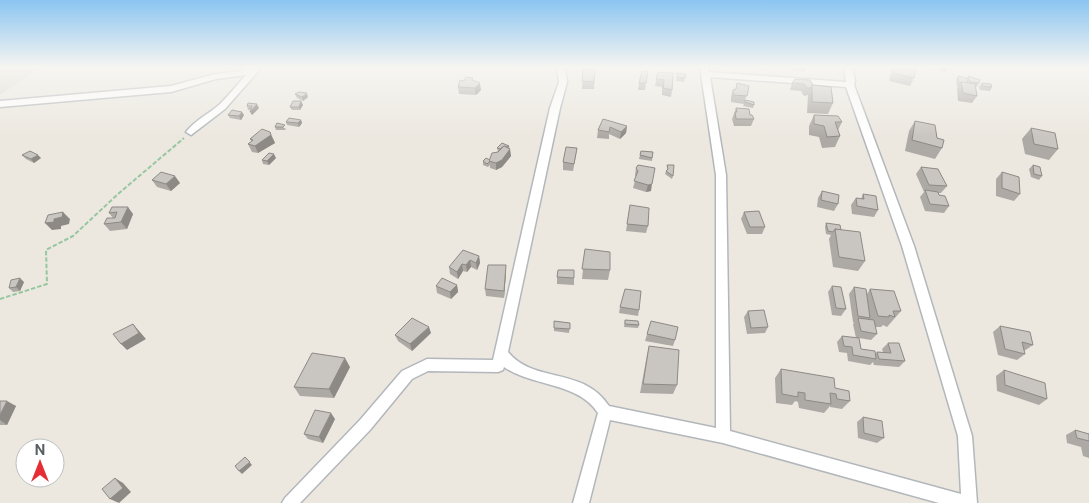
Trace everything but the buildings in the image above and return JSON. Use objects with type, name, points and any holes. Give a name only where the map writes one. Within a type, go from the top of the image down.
[{"type":"street","points":[[0,104],[158,90]]},
{"type":"street","points":[[191,132],[201,122],[222,107],[236,90]]},
{"type":"street","points":[[290,503],[365,425],[407,375],[427,365],[498,366],[560,90]]},
{"type":"street","points":[[708,90],[721,175],[723,436]]},
{"type":"street","points":[[501,354],[506,363],[518,370],[580,387],[595,397],[605,412],[723,436],[967,503],[965,436],[908,246],[852,90]]},
{"type":"street","points":[[581,503],[605,412]]},
{"type":"path","points":[[0,299],[47,284],[46,250],[73,236],[118,194],[191,132]]}]
